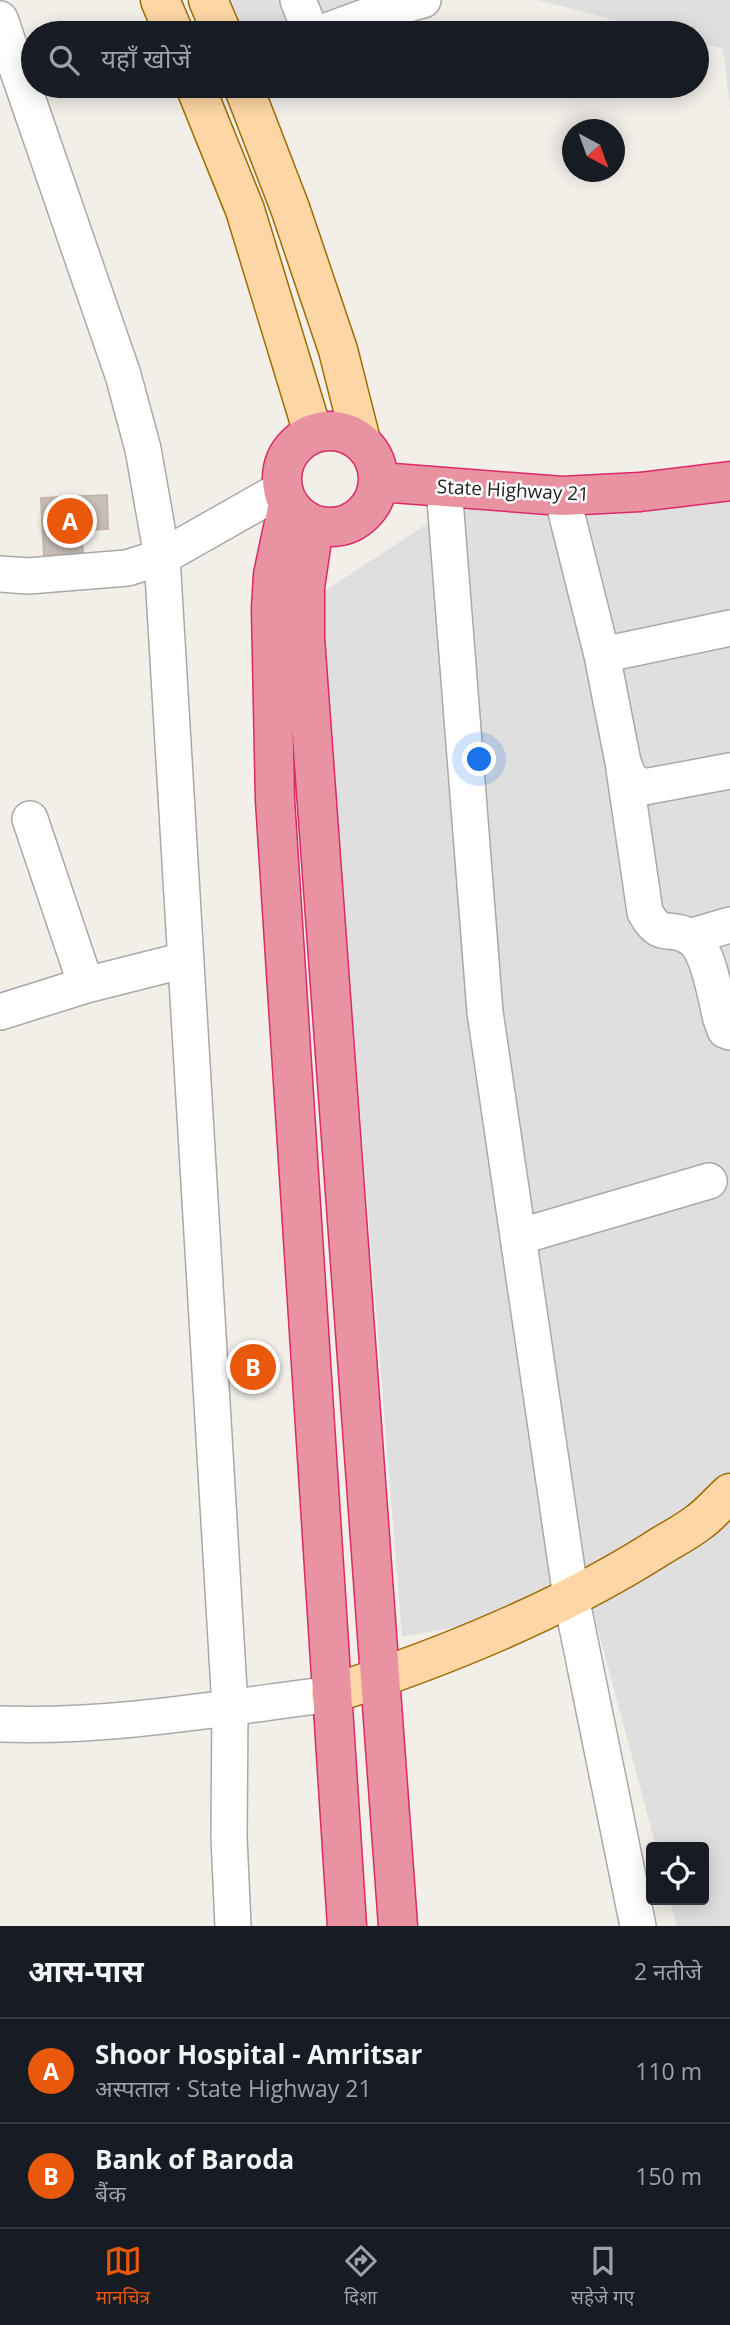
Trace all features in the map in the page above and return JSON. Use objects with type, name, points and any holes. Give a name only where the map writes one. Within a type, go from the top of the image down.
[{"type":"highway","points":[[294,506],[336,528],[358,520],[373,504],[380,482],[375,459],[361,441],[346,433],[330,430],[313,433],[294,446],[283,466],[294,506],[305,587],[305,638],[398,1926]]},
{"type":"highway","name":"State Highway 21","points":[[380,482],[562,496],[640,492],[730,481]]},
{"type":"highway","points":[[294,506],[273,575],[271,609],[275,800],[346,1926]]},
{"type":"main road","points":[[160,0],[169,21]]},
{"type":"main road","points":[[208,0],[217,21]]},
{"type":"main road","points":[[200,98],[245,210],[313,433]]},
{"type":"main road","points":[[248,98],[290,208],[338,350],[361,441]]},
{"type":"main road","points":[[331,1694],[380,1678],[502,1630],[615,1575],[699,1522],[730,1493]]},
{"type":"street","points":[[298,0],[306,21]]},
{"type":"street","points":[[345,21],[372,7],[423,0]]},
{"type":"street","points":[[0,19],[14,101],[123,375],[143,449],[162,556],[230,1707],[229,1837],[233,1926]]},
{"type":"street","points":[[444,487],[485,1012],[571,1597],[638,1926]]},
{"type":"street","points":[[562,496],[602,656],[623,762],[645,912],[650,922],[660,931],[690,937],[730,925]]},
{"type":"street","points":[[0,574],[28,576],[127,568],[294,506]]},
{"type":"street","points":[[602,656],[730,628]]},
{"type":"street","points":[[623,762],[630,779],[644,787],[730,771]]},
{"type":"street","points":[[30,819],[86,985]]},
{"type":"street","points":[[690,937],[701,949],[721,1019],[725,1030],[730,1032]]},
{"type":"street","points":[[0,1012],[86,985],[185,960]]},
{"type":"street","points":[[518,1237],[709,1181]]},
{"type":"street","points":[[0,1724],[34,1725],[110,1720],[331,1694]]},
{"type":"shaded area","points":[[221,0],[435,0],[336,21],[230,21]]},
{"type":"shaded area","points":[[538,0],[730,0],[730,108],[723,49],[709,45],[709,21],[618,21]]},
{"type":"shaded area","points":[[730,469],[730,1926],[677,1926],[671,1905],[709,1905],[709,1842],[655,1842],[591,1603],[402,1637],[319,595],[454,506]]},
{"type":"building","points":[[107,495],[108,529],[81,530],[83,553],[44,555],[41,498]]},
{"type":"place","name":"Shoor Hospital - Amritsar","points":[[70,521]]},
{"type":"place","name":"Bank of Baroda","points":[[253,1367]]}]
